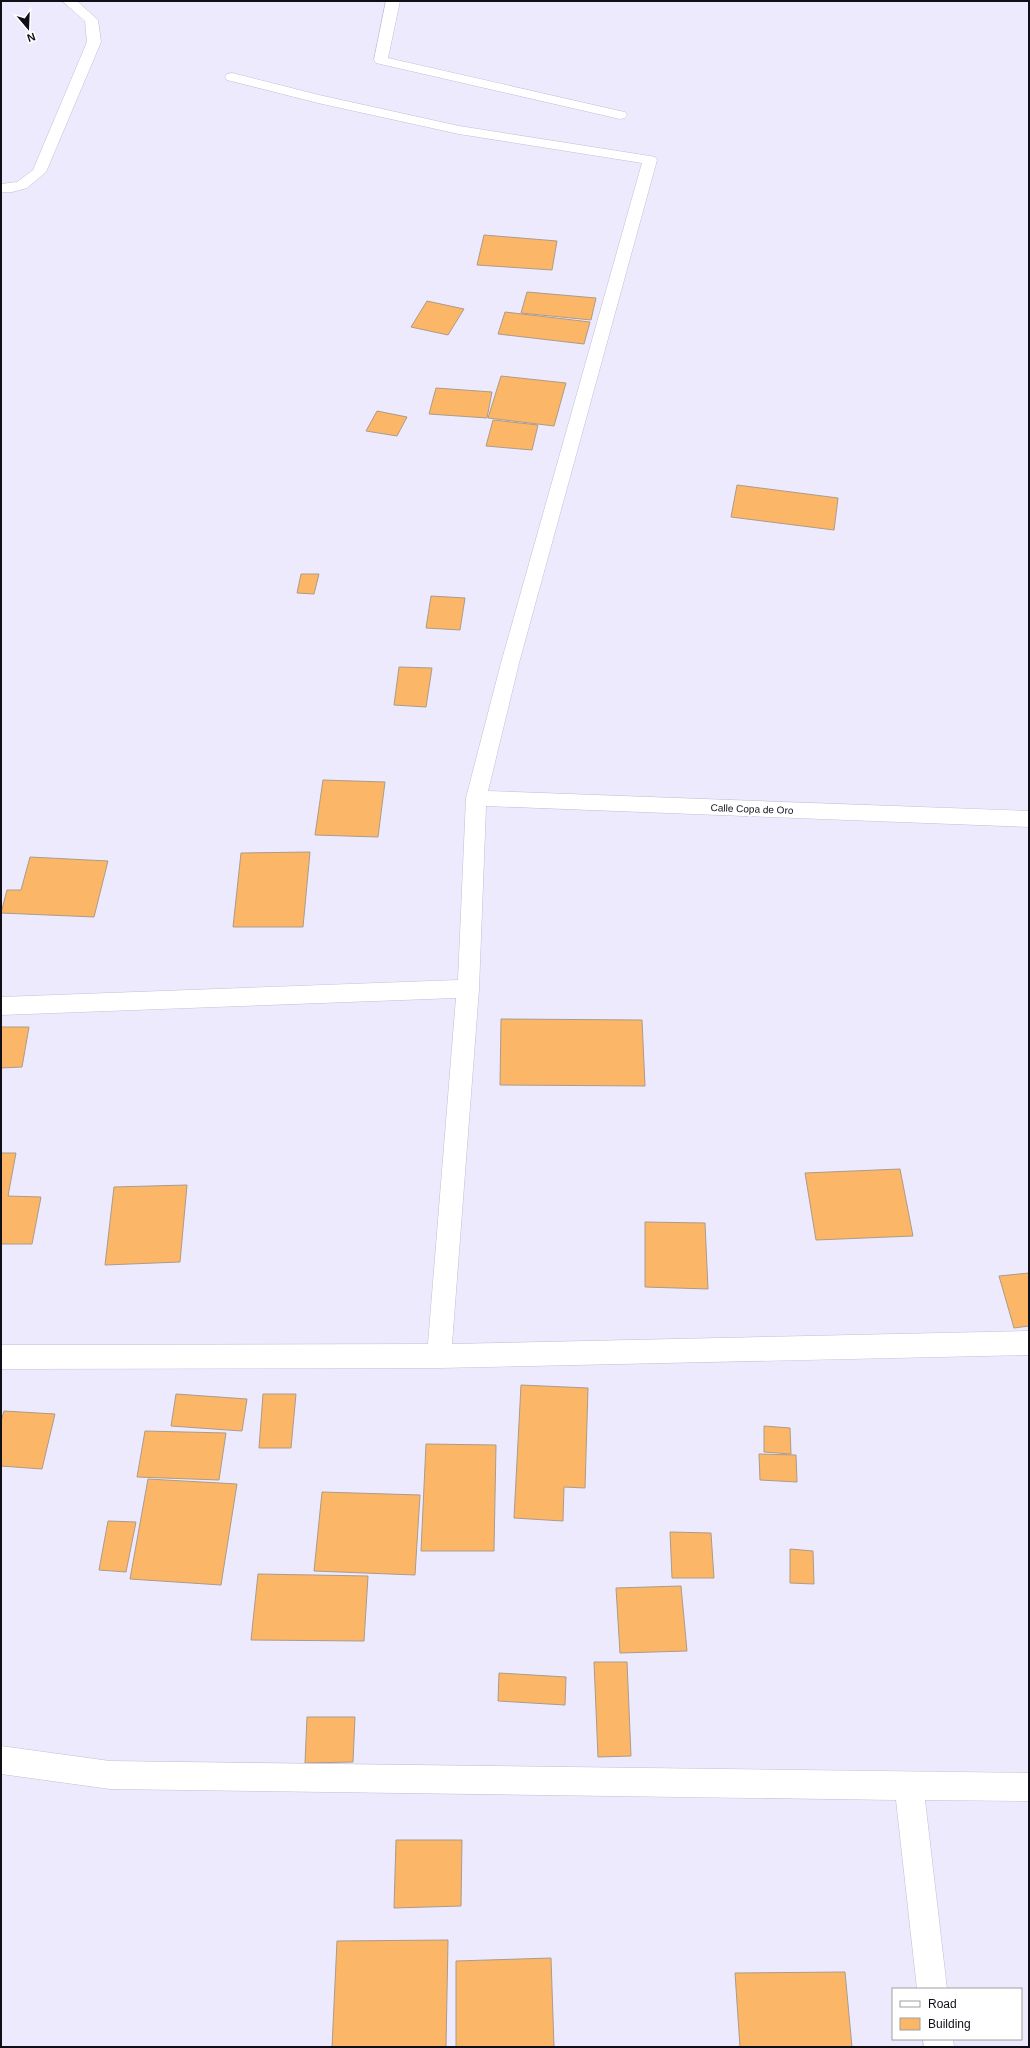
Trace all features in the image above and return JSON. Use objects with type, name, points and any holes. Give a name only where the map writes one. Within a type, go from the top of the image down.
[{"type":"street","points":[[1,188],[10,189],[26,184],[39,172],[94,42],[91,20],[69,1]]},
{"type":"street","points":[[393,1],[381,60],[620,115]]},
{"type":"street","points":[[232,77],[318,99],[459,130],[650,160],[510,663],[476,798],[468,989],[439,1356]]},
{"type":"street","name":"Calle Copa de Oro","points":[[476,798],[1029,819]]},
{"type":"street","points":[[1,1006],[468,989]]},
{"type":"street","points":[[1,1357],[439,1356],[1029,1343]]},
{"type":"street","points":[[1,1760],[110,1775],[1029,1787]]},
{"type":"street","points":[[909,1786],[932,1988]]},
{"type":"building","points":[[484,235],[557,241],[552,270],[477,265]]},
{"type":"building","points":[[527,292],[596,298],[591,320],[521,313]]},
{"type":"building","points":[[427,301],[464,309],[448,335],[411,327]]},
{"type":"building","points":[[505,312],[590,322],[584,344],[498,334]]},
{"type":"building","points":[[501,376],[566,383],[554,426],[488,418]]},
{"type":"building","points":[[436,388],[492,392],[487,418],[429,414]]},
{"type":"building","points":[[377,411],[407,417],[397,436],[366,431]]},
{"type":"building","points":[[493,420],[538,425],[532,450],[486,446]]},
{"type":"building","points":[[737,485],[838,498],[834,530],[731,517]]},
{"type":"building","points":[[301,574],[319,574],[314,594],[297,593]]},
{"type":"building","points":[[431,596],[465,598],[460,630],[426,628]]},
{"type":"building","points":[[399,667],[432,668],[426,707],[394,705]]},
{"type":"building","points":[[323,780],[385,782],[378,837],[315,835]]},
{"type":"building","points":[[310,852],[303,927],[233,927],[241,853]]},
{"type":"building","points":[[30,857],[108,861],[94,917],[1,913],[7,890],[21,890]]},
{"type":"building","points":[[501,1019],[642,1020],[645,1086],[500,1085]]},
{"type":"building","points":[[1,1027],[29,1027],[22,1067],[1,1068]]},
{"type":"building","points":[[1,1153],[16,1153],[8,1196],[41,1197],[32,1244],[1,1244]]},
{"type":"building","points":[[900,1169],[913,1236],[816,1240],[805,1173]]},
{"type":"building","points":[[187,1185],[180,1262],[105,1265],[114,1187]]},
{"type":"building","points":[[645,1222],[705,1223],[708,1289],[645,1287]]},
{"type":"building","points":[[1029,1273],[1029,1326],[1014,1328],[999,1276]]},
{"type":"building","points":[[521,1385],[588,1388],[585,1488],[564,1487],[563,1521],[514,1518]]},
{"type":"building","points":[[176,1394],[247,1399],[242,1431],[171,1426]]},
{"type":"building","points":[[263,1394],[296,1394],[291,1448],[259,1448]]},
{"type":"building","points":[[4,1411],[55,1414],[42,1469],[1,1466],[1,1421]]},
{"type":"building","points":[[764,1426],[790,1428],[791,1454],[764,1452]]},
{"type":"building","points":[[145,1431],[226,1433],[219,1480],[137,1477]]},
{"type":"building","points":[[426,1444],[496,1445],[494,1551],[421,1551]]},
{"type":"building","points":[[759,1454],[796,1455],[797,1482],[760,1480]]},
{"type":"building","points":[[148,1479],[237,1484],[221,1585],[130,1579]]},
{"type":"building","points":[[322,1492],[420,1495],[415,1575],[314,1571]]},
{"type":"building","points":[[108,1521],[136,1522],[126,1572],[99,1570]]},
{"type":"building","points":[[670,1532],[711,1533],[714,1578],[672,1578]]},
{"type":"building","points":[[790,1549],[813,1551],[814,1584],[790,1583]]},
{"type":"building","points":[[258,1574],[368,1576],[364,1641],[251,1640]]},
{"type":"building","points":[[681,1586],[687,1651],[620,1653],[616,1588]]},
{"type":"building","points":[[594,1662],[627,1662],[631,1756],[598,1757]]},
{"type":"building","points":[[499,1673],[566,1677],[565,1705],[498,1701]]},
{"type":"building","points":[[307,1717],[355,1717],[353,1762],[305,1763]]},
{"type":"building","points":[[396,1840],[462,1840],[461,1906],[394,1908]]},
{"type":"building","points":[[448,1940],[446,2047],[332,2047],[337,1941]]},
{"type":"building","points":[[551,1958],[554,2047],[456,2047],[456,1961]]},
{"type":"building","points":[[845,1972],[852,2047],[740,2047],[735,1973]]}]
